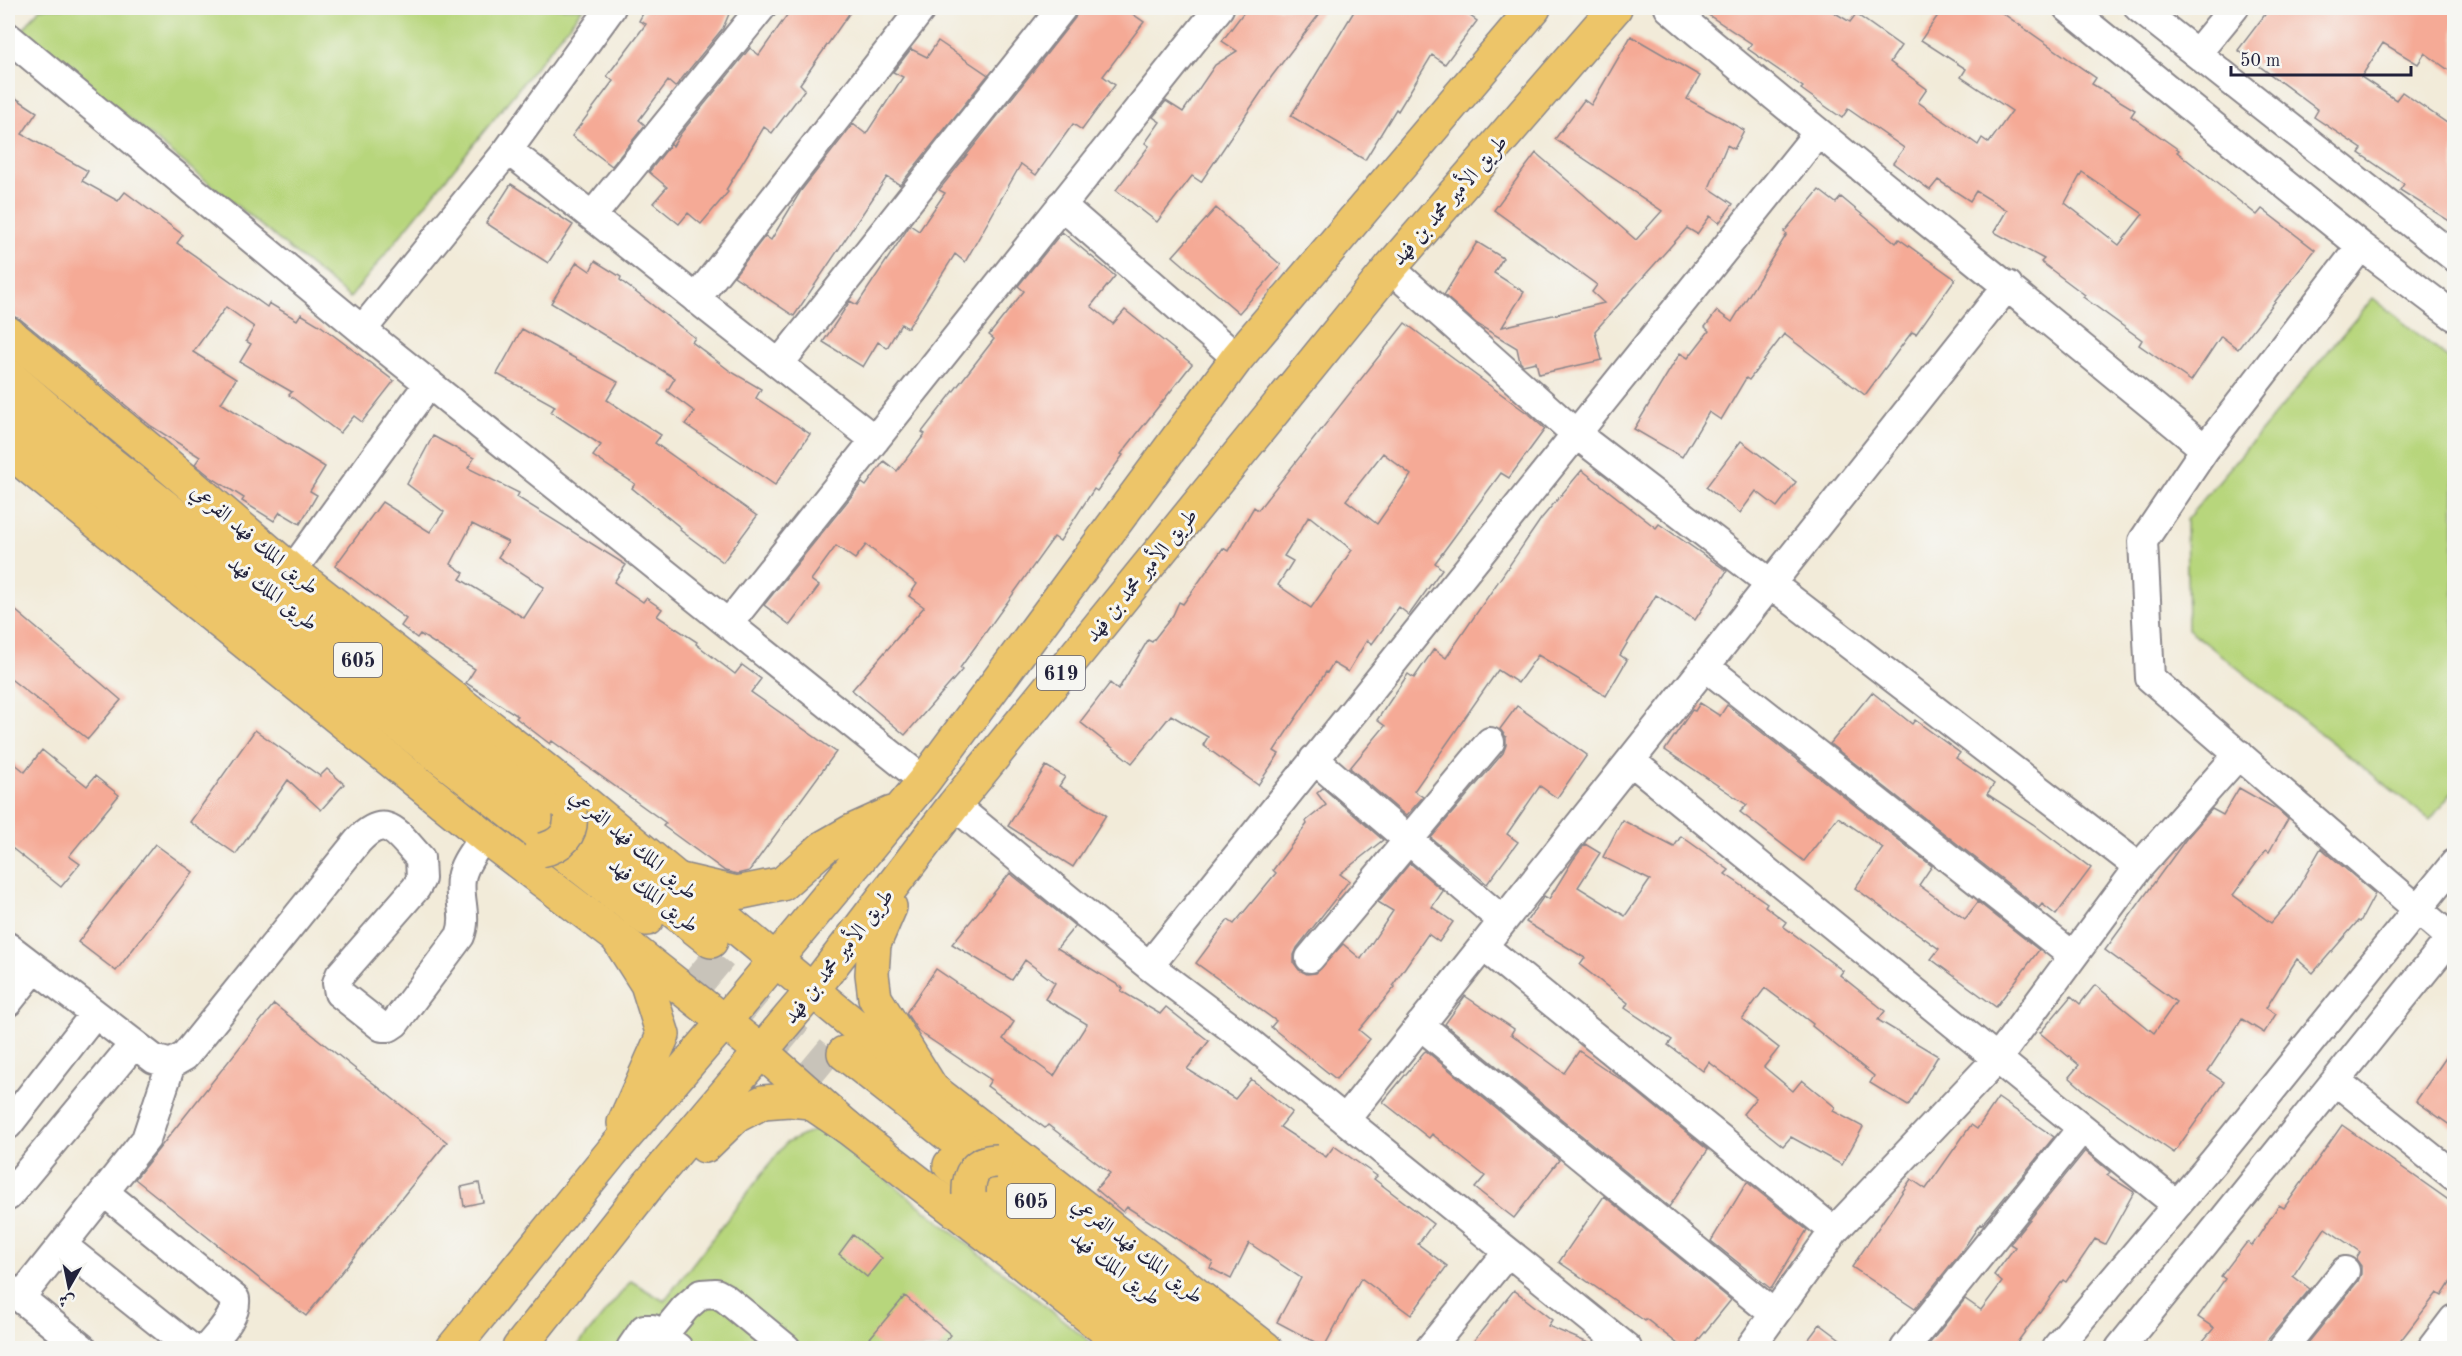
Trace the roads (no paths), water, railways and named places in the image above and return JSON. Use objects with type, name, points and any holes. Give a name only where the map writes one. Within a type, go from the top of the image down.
[{"type":"main road","name":"طريق الأمير محمد بن فهد","points":[[453,1348],[612,1152],[776,961],[924,781],[1237,358],[1534,8]]},
{"type":"main road","name":"طريق الأمير محمد بن فهد","points":[[519,1348],[649,1184],[812,991],[954,805],[1390,268],[1615,8]]},
{"type":"main road","name":"طريق الملك فهد الفرعي","points":[[8,333],[292,571],[544,770],[932,1089],[1265,1348]]},
{"type":"main road","name":"طريق الملك فهد","points":[[8,375],[105,459],[704,950],[89,483],[8,416]]},
{"type":"main road","points":[[8,450],[484,836],[617,937],[762,1052],[847,1127]]},
{"type":"main road","points":[[484,836],[541,850],[558,845],[567,835],[571,824],[570,813],[544,770]]},
{"type":"main road","points":[[676,879],[736,893],[782,884],[824,847],[899,809]]},
{"type":"main road","points":[[931,836],[886,915],[874,944],[872,974],[875,998],[932,1089]]},
{"type":"main road","points":[[612,1152],[663,1035],[647,984],[617,937]]},
{"type":"main road","name":"طريق الملك فهد","points":[[1174,1348],[838,1061],[1219,1348]]},
{"type":"main road","points":[[649,1184],[693,1158],[736,1116],[764,1102],[789,1100],[810,1102],[847,1127],[992,1239],[1128,1348]]},
{"type":"main road","points":[[992,1239],[969,1194],[970,1176],[978,1166],[987,1161],[997,1161],[1044,1177]]},
{"type":"street","points":[[362,330],[508,150],[611,8]]},
{"type":"street","points":[[592,216],[761,8]]},
{"type":"street","points":[[696,299],[922,8]]},
{"type":"street","points":[[780,364],[1062,8]]},
{"type":"street","points":[[729,624],[1219,8]]},
{"type":"street","points":[[1669,8],[1817,134],[2008,285],[2205,449]]},
{"type":"street","points":[[2068,8],[2361,246],[2454,316]]},
{"type":"street","points":[[2139,8],[2454,257]]},
{"type":"street","points":[[2197,53],[2234,8]]},
{"type":"street","points":[[8,37],[362,330],[924,781]]},
{"type":"street","points":[[1149,966],[1817,134]]},
{"type":"street","points":[[508,150],[875,440]]},
{"type":"street","points":[[1061,205],[1237,358]]},
{"type":"street","points":[[2120,1348],[2453,936],[2417,910],[2151,678],[2143,541],[2205,449],[2361,246]]},
{"type":"street","points":[[1390,268],[1576,434],[2139,867]]},
{"type":"street","points":[[1345,1120],[2008,285]]},
{"type":"street","points":[[292,571],[429,383]]},
{"type":"street","points":[[1706,667],[2073,956]]},
{"type":"street","points":[[1310,958],[1490,742]]},
{"type":"street","points":[[1750,1348],[1834,1231],[1996,1059],[2139,867],[2239,754]]},
{"type":"street","points":[[1314,759],[1503,921]]},
{"type":"street","points":[[1631,761],[2177,1205]]},
{"type":"street","points":[[954,805],[1149,966],[1234,1030],[1627,1348]]},
{"type":"street","points":[[82,1348],[14,1293],[62,1245],[146,1139],[171,1064],[185,1056],[358,841],[374,826],[382,825],[389,827],[420,858],[421,879],[416,888],[340,975],[337,983],[339,993],[382,1027],[389,1027],[395,1023],[460,936],[464,927],[461,876],[484,836]]},
{"type":"street","points":[[2056,1348],[2177,1205],[2454,864]]},
{"type":"street","points":[[1483,946],[1834,1231]]},
{"type":"street","points":[[8,947],[154,1059],[171,1064]]},
{"type":"street","points":[[8,1002],[35,968]]},
{"type":"street","points":[[8,1125],[94,1015]]},
{"type":"street","points":[[1420,1025],[1774,1314]]},
{"type":"street","points":[[8,1196],[134,1044]]},
{"type":"street","points":[[2336,1081],[2454,1176]]},
{"type":"street","points":[[1905,1348],[2082,1128]]},
{"type":"street","points":[[104,1192],[235,1299],[236,1306],[232,1315],[207,1348]]},
{"type":"street","points":[[62,1245],[191,1348]]},
{"type":"street","points":[[1430,1348],[1508,1252]]},
{"type":"street","points":[[2283,1348],[2345,1271]]},
{"type":"street","points":[[631,1348],[644,1329],[652,1329],[670,1342],[685,1308],[701,1294],[717,1293],[786,1348]]},
{"type":"street","points":[[2432,1348],[2453,1324]]},
{"type":"tunnel","points":[[697,958],[832,1070]]}]
